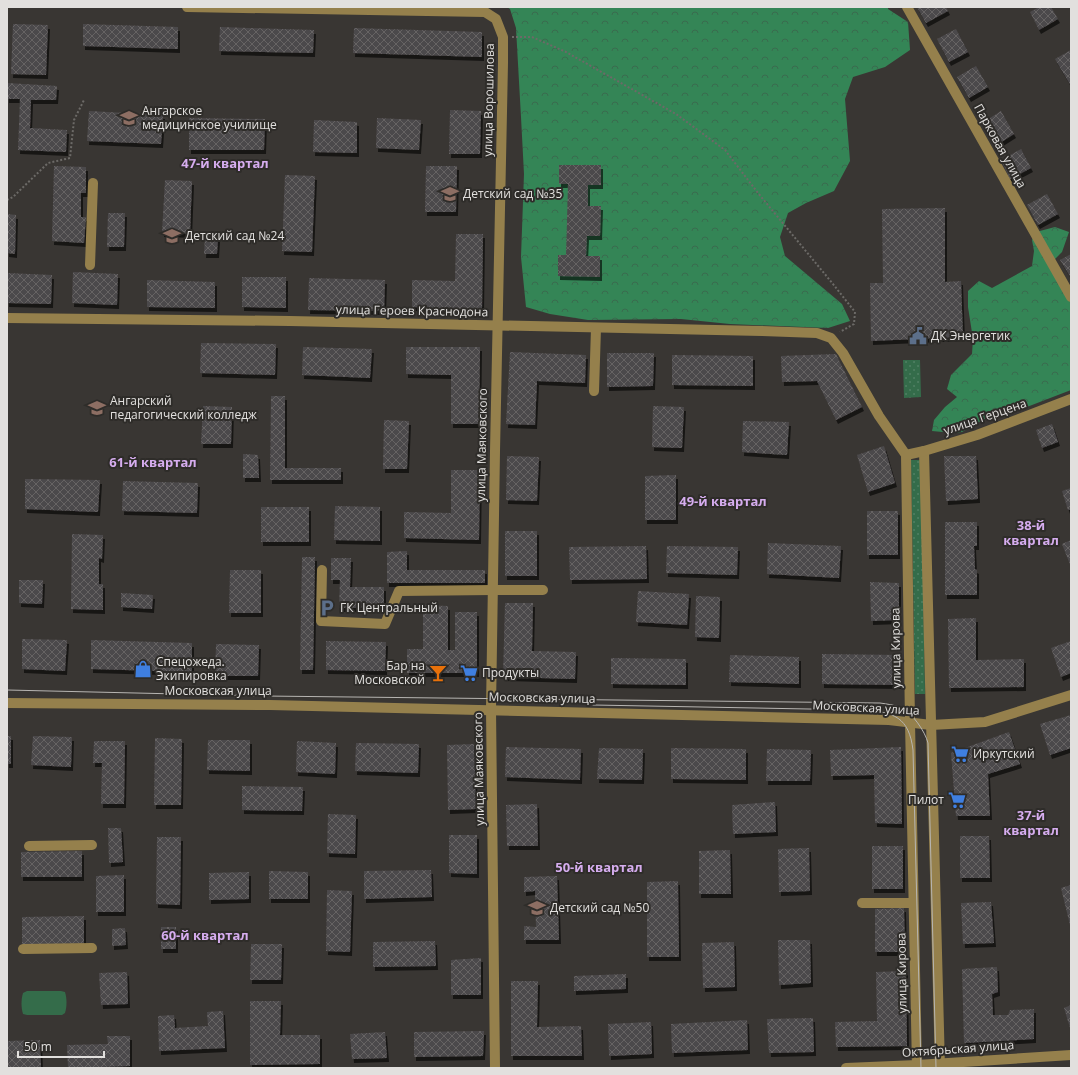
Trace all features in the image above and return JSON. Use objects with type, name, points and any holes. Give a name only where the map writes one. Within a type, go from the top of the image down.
[{"type":"street","name":"улица Ворошилова","points":[[188,7],[485,12],[496,19],[503,37],[498,326]]},
{"type":"street","name":"Парковая улица","points":[[907,7],[1071,297]]},
{"type":"street","points":[[90,265],[93,183]]},
{"type":"street","name":"улица Героев Краснодона","points":[[7,318],[290,321],[817,333],[831,338]]},
{"type":"street","name":"улица Маяковского","points":[[495,1068],[491,709],[498,326]]},
{"type":"street","points":[[594,391],[596,328]]},
{"type":"street","points":[[831,338],[843,353],[879,416],[906,455]]},
{"type":"street","name":"улица Герцена","points":[[906,455],[924,451],[977,434],[1071,399]]},
{"type":"street","points":[[924,451],[940,1066]]},
{"type":"street","name":"улица Кирова","points":[[906,455],[917,1067]]},
{"type":"street","points":[[322,570],[321,621],[386,624],[399,591],[542,590]]},
{"type":"street","name":"Московская улица","points":[[7,703],[270,705],[491,709],[885,720],[931,725],[985,722],[1071,695]]},
{"type":"street","points":[[29,846],[92,845]]},
{"type":"street","points":[[862,903],[913,903]]},
{"type":"street","points":[[23,949],[92,948]]},
{"type":"street","name":"Октябрьская улица","points":[[846,1068],[940,1066],[1071,1055]]},
{"type":"path","points":[[503,37],[532,37],[566,52],[676,114],[725,150],[855,312],[854,324],[831,338]]},
{"type":"path","points":[[7,200],[13,197],[48,162],[70,158],[74,120],[84,100]]},
{"type":"green space","points":[[507,7],[888,7],[888,9],[908,22],[910,50],[885,67],[853,77],[845,99],[850,161],[834,191],[806,203],[788,213],[780,237],[785,256],[842,304],[850,321],[828,328],[730,324],[681,319],[588,320],[550,314],[526,307],[521,257],[524,174],[516,28],[510,9]]},
{"type":"green space","points":[[1055,227],[1069,232],[1062,252],[1050,264],[1071,301],[1071,390],[1006,416],[986,418],[962,432],[953,433],[932,431],[934,420],[945,407],[957,397],[947,389],[951,375],[972,354],[973,339],[968,307],[968,291],[979,281],[992,288],[1032,266],[1034,251],[1032,240],[1036,232]]},
{"type":"green space","points":[[903,360],[920,360],[921,397],[904,398]]},
{"type":"green space","points":[[911,460],[921,460],[925,694],[915,694]]},
{"type":"green space","points":[[27,991],[65,992],[65,1013],[62,1015],[23,1014],[22,998],[23,993]]},
{"type":"building","points":[[917,7],[946,7],[948,11],[926,23]]},
{"type":"building","points":[[1039,7],[1051,7],[1058,19],[1039,30],[1030,12]]},
{"type":"building","points":[[13,24],[48,25],[46,75],[11,74]]},
{"type":"building","points":[[83,24],[178,27],[178,49],[83,46]]},
{"type":"building","points":[[220,27],[314,30],[313,53],[219,51]]},
{"type":"building","points":[[354,28],[482,32],[482,57],[353,53]]},
{"type":"building","points":[[956,29],[968,52],[949,62],[937,39]]},
{"type":"building","points":[[1071,50],[1071,86],[1055,59]]},
{"type":"building","points":[[976,66],[988,87],[969,98],[957,77]]},
{"type":"building","points":[[7,83],[57,86],[56,100],[31,100],[30,128],[67,130],[66,152],[18,150],[20,99],[7,99]]},
{"type":"building","points":[[450,110],[481,111],[480,154],[449,154]]},
{"type":"building","points":[[89,111],[163,115],[161,144],[87,141]]},
{"type":"building","points":[[1001,111],[1014,134],[995,146],[982,123]]},
{"type":"building","points":[[189,118],[265,119],[264,150],[189,150]]},
{"type":"building","points":[[377,118],[421,120],[419,150],[376,148]]},
{"type":"building","points":[[314,120],[357,122],[357,153],[313,152]]},
{"type":"building","points":[[1021,149],[1031,168],[1010,179],[1001,160]]},
{"type":"building","points":[[559,165],[601,165],[601,185],[588,185],[588,206],[601,206],[600,236],[587,236],[586,256],[600,256],[600,277],[558,276],[558,255],[566,255],[568,184],[559,184]]},
{"type":"building","points":[[54,166],[86,167],[86,193],[81,193],[81,217],[86,217],[84,243],[52,241]]},
{"type":"building","points":[[426,166],[457,166],[456,212],[425,212]]},
{"type":"building","points":[[285,175],[315,176],[312,252],[282,251]]},
{"type":"building","points":[[165,180],[192,181],[190,234],[162,233]]},
{"type":"building","points":[[1047,194],[1058,214],[1038,225],[1027,205]]},
{"type":"building","name":"ДК Энергетик","points":[[945,208],[945,282],[961,281],[963,337],[871,341],[870,283],[883,283],[882,209]]},
{"type":"building","points":[[108,213],[125,213],[124,247],[107,247]]},
{"type":"building","points":[[7,214],[16,215],[15,254],[7,253]]},
{"type":"building","points":[[456,234],[483,234],[482,310],[412,307],[412,280],[455,281]]},
{"type":"building","points":[[205,237],[218,238],[217,254],[204,254]]},
{"type":"building","points":[[1071,254],[1071,278],[1060,260]]},
{"type":"building","points":[[73,272],[118,274],[117,305],[72,303]]},
{"type":"building","points":[[7,273],[52,275],[51,304],[7,303]]},
{"type":"building","points":[[242,277],[286,277],[286,308],[242,307]]},
{"type":"building","points":[[309,278],[385,280],[384,311],[308,310]]},
{"type":"building","points":[[147,280],[215,282],[215,308],[147,307]]},
{"type":"building","points":[[201,343],[276,344],[275,375],[200,373]]},
{"type":"building","points":[[303,347],[372,349],[370,378],[302,375]]},
{"type":"building","points":[[406,347],[480,347],[479,424],[451,424],[451,375],[406,374]]},
{"type":"building","points":[[510,352],[586,355],[585,383],[537,381],[535,425],[506,424]]},
{"type":"building","points":[[607,353],[654,353],[653,386],[607,387]]},
{"type":"building","points":[[836,354],[862,407],[836,420],[817,381],[782,382],[781,356]]},
{"type":"building","points":[[672,355],[753,356],[753,386],[672,385]]},
{"type":"building","points":[[271,396],[285,396],[285,468],[341,468],[341,480],[270,480]]},
{"type":"building","points":[[203,406],[232,407],[231,444],[201,444]]},
{"type":"building","points":[[653,406],[684,407],[682,448],[652,447]]},
{"type":"building","points":[[384,420],[409,421],[407,469],[383,469]]},
{"type":"building","points":[[743,421],[789,422],[787,455],[742,452]]},
{"type":"building","points":[[1052,424],[1058,442],[1042,448],[1036,430]]},
{"type":"building","points":[[884,446],[895,483],[868,492],[857,455]]},
{"type":"building","points":[[243,454],[258,455],[259,478],[243,478]]},
{"type":"building","points":[[507,456],[539,457],[537,501],[506,500]]},
{"type":"building","points":[[944,456],[976,456],[978,499],[946,501]]},
{"type":"building","points":[[451,470],[480,470],[479,540],[404,538],[404,512],[451,513]]},
{"type":"building","points":[[676,475],[676,520],[645,520],[645,476]]},
{"type":"building","points":[[25,479],[100,480],[98,512],[25,509]]},
{"type":"building","points":[[123,481],[198,483],[197,513],[122,511]]},
{"type":"building","points":[[1071,488],[1071,509],[1068,510],[1062,491]]},
{"type":"building","points":[[335,506],[380,507],[380,541],[334,540]]},
{"type":"building","points":[[261,507],[309,507],[309,542],[261,542]]},
{"type":"building","points":[[867,511],[898,511],[898,555],[867,555]]},
{"type":"building","points":[[945,522],[977,522],[977,546],[974,546],[975,569],[977,570],[977,595],[945,595]]},
{"type":"building","points":[[505,531],[537,531],[537,576],[505,576]]},
{"type":"building","points":[[72,534],[103,535],[102,559],[99,558],[99,584],[103,584],[103,610],[71,609]]},
{"type":"building","points":[[1071,540],[1071,567],[1062,544]]},
{"type":"building","points":[[768,543],[841,546],[839,578],[767,574]]},
{"type":"building","points":[[646,546],[647,579],[570,580],[569,547]]},
{"type":"building","points":[[667,546],[738,547],[737,575],[666,573]]},
{"type":"building","points":[[407,551],[407,570],[485,570],[485,583],[387,583],[387,552]]},
{"type":"building","points":[[302,557],[315,557],[313,670],[300,670]]},
{"type":"building","points":[[331,558],[351,558],[350,587],[384,587],[384,608],[339,608],[340,580],[331,580]]},
{"type":"building","points":[[230,570],[261,570],[261,613],[229,613]]},
{"type":"building","points":[[19,580],[43,580],[42,604],[19,603]]},
{"type":"building","points":[[870,582],[899,583],[899,620],[871,621]]},
{"type":"building","points":[[638,591],[689,594],[687,625],[636,622]]},
{"type":"building","points":[[121,593],[153,595],[152,609],[121,607]]},
{"type":"building","points":[[696,596],[720,597],[719,638],[695,637]]},
{"type":"building","points":[[505,603],[533,603],[532,651],[576,652],[575,679],[503,677]]},
{"type":"building","points":[[423,605],[448,606],[448,650],[455,650],[455,612],[477,612],[477,673],[407,673],[407,649],[423,649]]},
{"type":"building","points":[[976,618],[976,660],[1024,659],[1024,687],[949,688],[948,619]]},
{"type":"building","points":[[22,639],[67,640],[65,671],[22,669]]},
{"type":"building","points":[[91,640],[192,643],[192,672],[91,669]]},
{"type":"building","points":[[326,641],[386,642],[385,671],[326,670]]},
{"type":"building","points":[[1071,641],[1071,673],[1061,677],[1051,648]]},
{"type":"building","points":[[216,644],[259,645],[258,676],[215,676]]},
{"type":"building","points":[[822,654],[899,655],[899,685],[822,684]]},
{"type":"building","points":[[730,655],[799,657],[799,684],[729,682]]},
{"type":"building","points":[[611,658],[686,659],[686,685],[611,684]]},
{"type":"building","points":[[1071,715],[1071,748],[1050,755],[1040,724]]},
{"type":"building","points":[[1009,732],[1020,764],[988,774],[990,816],[956,816],[951,753]]},
{"type":"building","points":[[7,736],[11,736],[11,764],[7,764]]},
{"type":"building","points":[[33,736],[72,737],[71,767],[31,765]]},
{"type":"building","points":[[155,738],[182,739],[181,805],[154,805]]},
{"type":"building","points":[[208,740],[250,740],[250,771],[207,770]]},
{"type":"building","points":[[94,741],[125,741],[124,804],[101,804],[102,763],[93,763]]},
{"type":"building","points":[[297,741],[336,743],[335,774],[296,772]]},
{"type":"building","points":[[356,743],[419,744],[418,773],[355,771]]},
{"type":"building","points":[[474,744],[476,809],[448,810],[447,745]]},
{"type":"building","points":[[506,747],[581,749],[580,780],[505,777]]},
{"type":"building","points":[[901,747],[902,824],[875,823],[874,775],[831,776],[830,750]]},
{"type":"building","points":[[599,748],[643,749],[642,780],[597,779]]},
{"type":"building","points":[[671,748],[746,749],[746,780],[671,779]]},
{"type":"building","points":[[767,749],[811,750],[810,781],[766,781]]},
{"type":"building","points":[[242,786],[303,787],[302,811],[242,810]]},
{"type":"building","points":[[775,802],[776,832],[733,834],[732,805]]},
{"type":"building","points":[[537,804],[538,846],[507,846],[506,805]]},
{"type":"building","points":[[328,814],[356,815],[355,854],[327,853]]},
{"type":"building","points":[[108,828],[121,828],[123,862],[109,863]]},
{"type":"building","points":[[449,835],[477,835],[477,874],[449,873]]},
{"type":"building","points":[[960,836],[989,836],[990,878],[960,878]]},
{"type":"building","points":[[157,837],[181,837],[180,905],[156,904]]},
{"type":"building","points":[[872,846],[903,846],[903,889],[872,889]]},
{"type":"building","points":[[809,848],[810,891],[779,892],[778,849]]},
{"type":"building","points":[[730,850],[731,894],[699,894],[699,851]]},
{"type":"building","points":[[82,851],[82,877],[21,877],[21,852]]},
{"type":"building","points":[[431,870],[432,897],[364,899],[364,871]]},
{"type":"building","points":[[269,871],[308,872],[308,899],[269,899]]},
{"type":"building","points":[[249,872],[249,899],[209,900],[209,873]]},
{"type":"building","points":[[124,875],[124,912],[96,912],[96,876]]},
{"type":"building","points":[[557,876],[559,940],[524,940],[524,926],[536,927],[535,891],[524,892],[524,877]]},
{"type":"building","points":[[678,881],[679,957],[647,957],[647,882]]},
{"type":"building","points":[[1071,885],[1071,925],[1070,925],[1061,888]]},
{"type":"building","points":[[327,890],[352,891],[350,952],[326,951]]},
{"type":"building","points":[[991,902],[994,943],[963,944],[961,903]]},
{"type":"building","points":[[904,908],[905,952],[875,952],[875,909]]},
{"type":"building","points":[[84,916],[84,944],[22,945],[22,917]]},
{"type":"building","points":[[161,927],[176,927],[176,949],[161,949]]},
{"type":"building","points":[[125,928],[126,945],[112,946],[112,929]]},
{"type":"building","points":[[778,940],[810,940],[811,983],[779,985]]},
{"type":"building","points":[[435,941],[436,966],[373,967],[373,942]]},
{"type":"building","points":[[734,942],[735,987],[703,988],[702,943]]},
{"type":"building","points":[[251,944],[282,944],[281,980],[250,980]]},
{"type":"building","points":[[481,958],[481,995],[451,995],[451,960]]},
{"type":"building","points":[[997,967],[998,992],[992,994],[993,1015],[1008,1015],[1010,1010],[1034,1009],[1034,1039],[964,1043],[962,969]]},
{"type":"building","points":[[906,971],[907,1046],[836,1047],[835,1022],[877,1021],[876,972]]},
{"type":"building","points":[[127,972],[128,1004],[101,1005],[99,973]]},
{"type":"building","points":[[626,974],[626,989],[574,991],[574,976]]},
{"type":"building","points":[[511,981],[538,981],[537,1027],[581,1026],[582,1056],[511,1056]]},
{"type":"building","points":[[250,1001],[281,1001],[280,1035],[320,1035],[320,1064],[250,1065]]},
{"type":"building","points":[[1071,1005],[1071,1031],[1064,1008]]},
{"type":"building","points":[[223,1011],[225,1048],[159,1051],[158,1016],[174,1015],[175,1028],[208,1026],[207,1012]]},
{"type":"building","points":[[813,1018],[814,1052],[769,1053],[767,1019]]},
{"type":"building","points":[[747,1020],[748,1050],[672,1053],[671,1024]]},
{"type":"building","points":[[651,1022],[652,1054],[609,1056],[608,1024]]},
{"type":"building","points":[[484,1031],[483,1056],[414,1057],[414,1032]]},
{"type":"building","points":[[385,1032],[387,1058],[352,1059],[350,1034]]},
{"type":"building","points":[[107,1036],[130,1036],[130,1066],[68,1068],[67,1045],[108,1044]]},
{"type":"building","points":[[40,1040],[41,1067],[7,1068],[7,1041]]},
{"type":"tram line","points":[[7,690],[264,696],[880,703],[902,708],[906,710],[918,723],[928,743],[936,1068]]},
{"type":"tram line","points":[[593,705],[863,710],[883,712],[898,718],[904,723],[908,730],[913,750],[921,1068]]},
{"type":"place","name":"Ангарское медицинское училище","points":[[129,118]]},
{"type":"place","name":"Детский сад №35","points":[[450,194]]},
{"type":"place","name":"Детский сад №24","points":[[172,236]]},
{"type":"place","name":"ДК Энергетик","points":[[918,336]]},
{"type":"place","name":"Ангарский педагогический колледж","points":[[97,408]]},
{"type":"place","name":"ГК Центральный","points":[[327,608]]},
{"type":"place","name":"Спецожеда. Экипировка","points":[[143,669]]},
{"type":"place","name":"Бар на Московской","points":[[438,673]]},
{"type":"place","name":"Продукты","points":[[469,673]]},
{"type":"place","name":"Иркутский","points":[[960,754]]},
{"type":"place","name":"Пилот","points":[[957,800]]},
{"type":"place","name":"Детский сад №50","points":[[537,908]]},
{"type":"district","name":"47-й квартал","points":[[225,163]]},
{"type":"district","name":"61-й квартал","points":[[153,462]]},
{"type":"district","name":"49-й квартал","points":[[723,501]]},
{"type":"district","name":"38-й квартал","points":[[1031,532]]},
{"type":"district","name":"37-й квартал","points":[[1031,822]]},
{"type":"district","name":"50-й квартал","points":[[599,867]]},
{"type":"district","name":"60-й квартал","points":[[205,935]]}]
